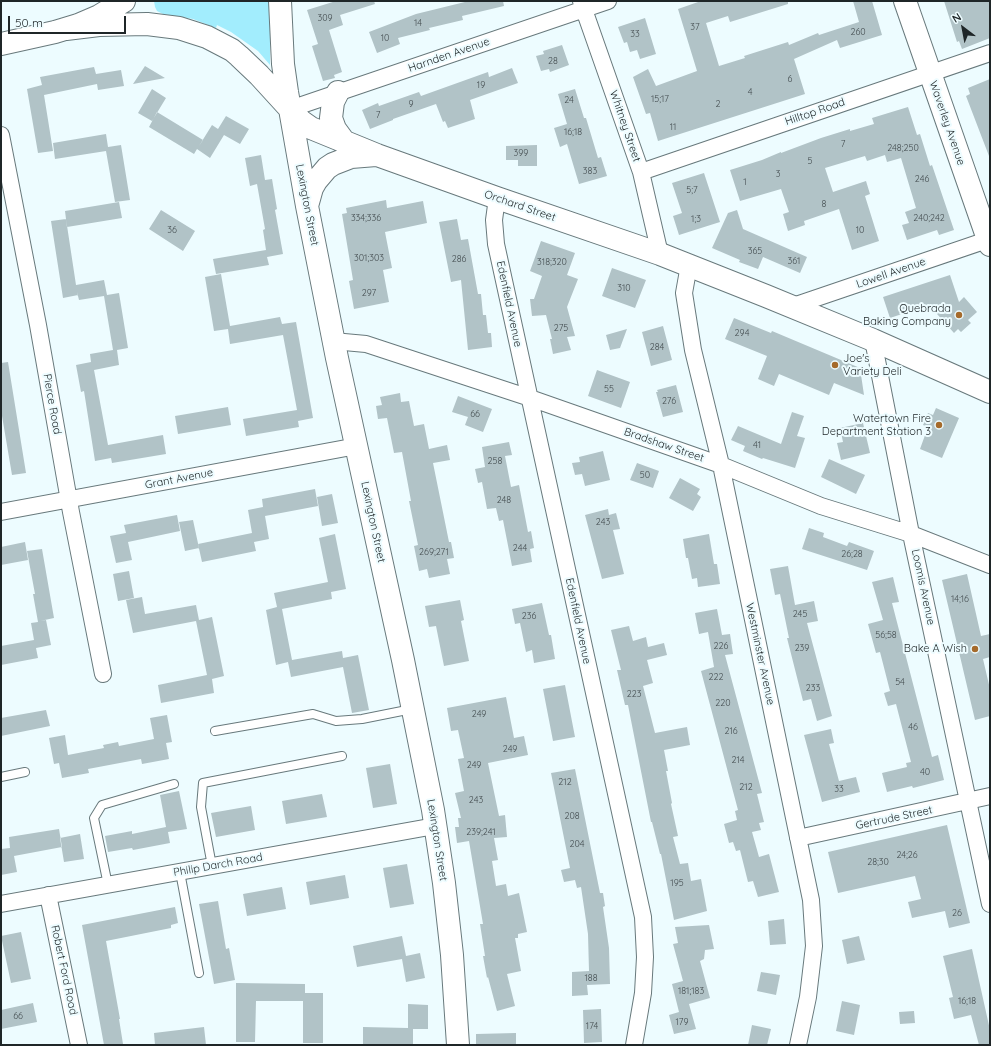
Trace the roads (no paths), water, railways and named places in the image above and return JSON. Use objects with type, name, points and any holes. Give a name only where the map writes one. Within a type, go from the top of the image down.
[{"type":"street","points":[[1,44],[66,29],[88,21],[124,1]]},
{"type":"street","name":"Lexington Street","points":[[280,1],[283,64],[307,206],[333,341],[413,709],[436,826],[452,955],[458,1045]]},
{"type":"street","name":"Harnden Avenue","points":[[290,109],[583,5],[608,1]]},
{"type":"street","name":"Waverley Avenue","points":[[905,1],[989,241]]},
{"type":"street","name":"Whitney Street","points":[[583,5],[641,172],[660,254]]},
{"type":"street","name":"Orchard Street","points":[[66,29],[99,25],[147,24],[198,33],[216,41],[239,56],[307,126],[377,154],[497,198],[660,254],[793,306],[990,392]]},
{"type":"street","name":"Hilltop Road","points":[[641,172],[990,53]]},
{"type":"street","points":[[338,92],[331,107],[331,118],[335,129],[343,140]]},
{"type":"street","name":"Pierce Road","points":[[1,135],[38,324],[69,500],[103,674]]},
{"type":"street","points":[[307,206],[312,188],[327,168],[333,164],[352,157],[377,154]]},
{"type":"street","name":"Edenfield Avenue","points":[[497,198],[494,220],[496,244],[643,917],[643,992],[634,1045]]},
{"type":"street","name":"Lowell Avenue","points":[[793,306],[989,241]]},
{"type":"street","name":"Westminster Avenue","points":[[689,266],[684,293],[692,350],[721,464],[811,900],[814,946],[808,997],[798,1045]]},
{"type":"street","name":"Loomis Avenue","points":[[873,340],[912,534],[990,904]]},
{"type":"street","name":"Bradshaw Street","points":[[333,341],[366,344],[530,398],[721,464],[821,506],[912,534],[990,565]]},
{"type":"street","name":"Grant Avenue","points":[[1,512],[357,446]]},
{"type":"street","name":"Gertrude Street","points":[[798,838],[969,802],[990,796]]},
{"type":"street","name":"Philip Darch Road","points":[[1,904],[436,826]]},
{"type":"street","name":"Robert Ford Road","points":[[48,895],[79,1045]]},
{"type":"lane","points":[[215,731],[313,714],[336,721],[362,719],[413,709]]},
{"type":"lane","points":[[212,866],[202,807],[203,783],[342,756]]},
{"type":"lane","points":[[1,777],[25,772]]},
{"type":"lane","points":[[108,885],[94,818],[102,805],[174,784]]},
{"type":"lane","points":[[180,872],[199,973]]},
{"type":"place","name":"Quebrada Baking Company","points":[[959,315]]},
{"type":"place","name":"Joe's Variety Deli","points":[[835,365]]},
{"type":"place","name":"Watertown Fire Department Station 3","points":[[939,425]]},
{"type":"place","name":"Bake A Wish","points":[[975,649]]}]
